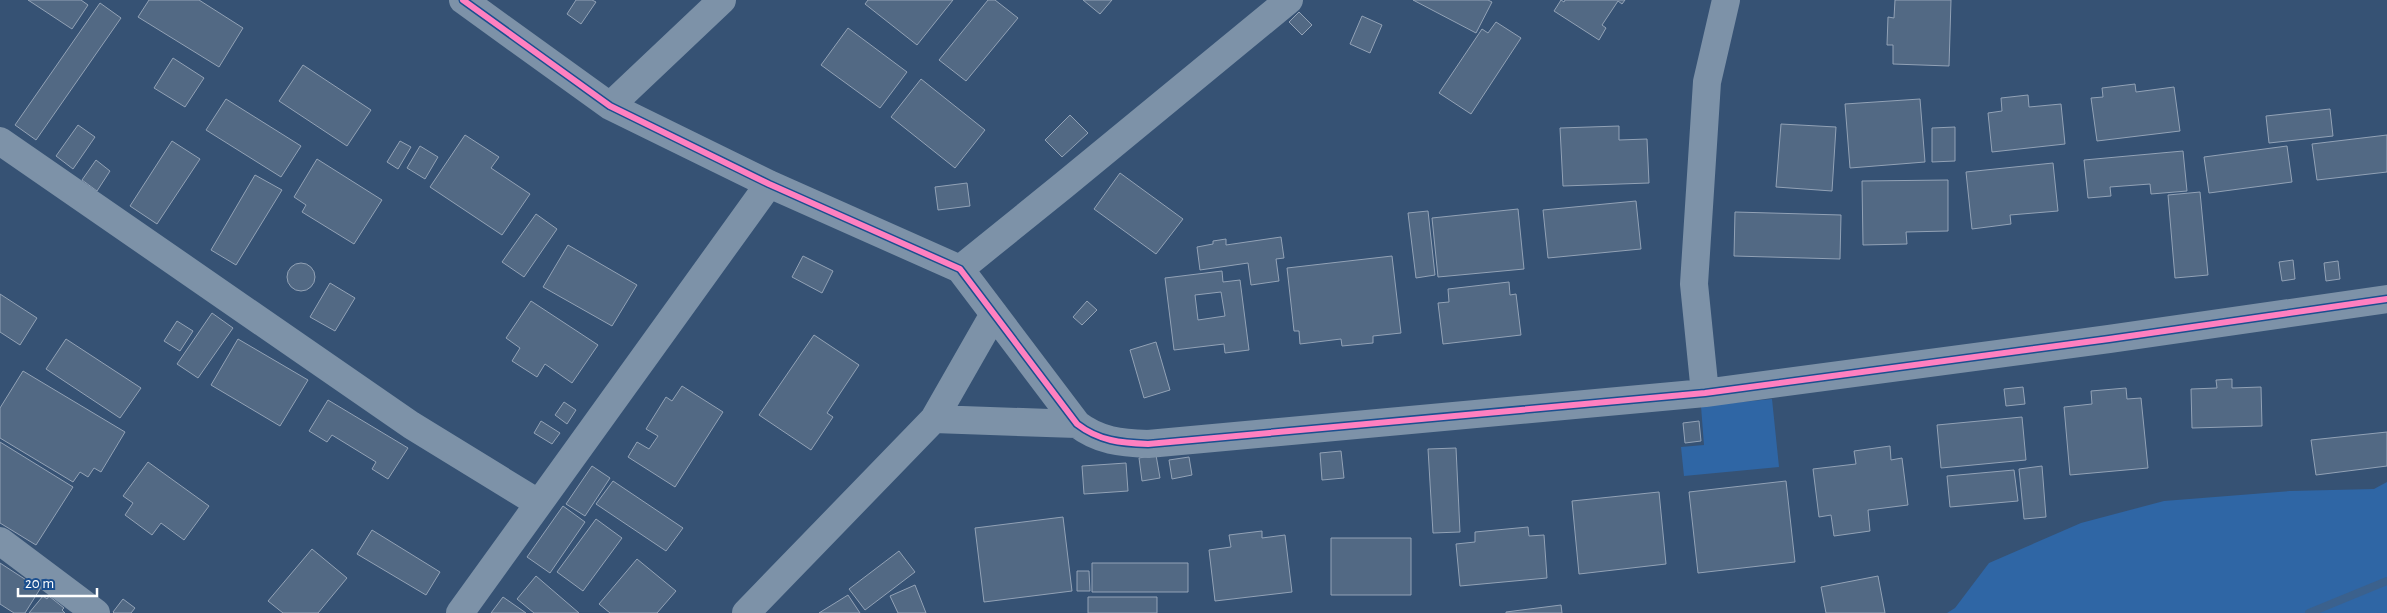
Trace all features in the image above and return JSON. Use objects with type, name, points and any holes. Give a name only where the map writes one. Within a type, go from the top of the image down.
[{"type":"street","points":[[463,0],[610,106],[769,184],[960,268],[1077,424],[1091,434],[1119,443],[1148,444],[1705,392],[2109,339],[2387,299]]},
{"type":"street","points":[[610,106],[722,0]]},
{"type":"street","points":[[960,268],[1064,186],[1289,0]]},
{"type":"street","points":[[1705,392],[1694,284],[1707,82],[1726,0]]},
{"type":"street","points":[[0,141],[411,425],[538,503]]},
{"type":"street","points":[[460,613],[769,184]]},
{"type":"street","points":[[746,613],[934,419],[994,314]]},
{"type":"street","points":[[934,419],[1077,424]]},
{"type":"street","points":[[0,541],[96,613]]},
{"type":"shaded area","points":[[1772,399],[1779,467],[1684,476],[1681,447],[1704,445],[1701,406]]},
{"type":"shaded area","points":[[2387,482],[2387,613],[1947,613],[1955,608],[1989,563],[2081,523],[2164,501],[2290,491],[2374,489]]},
{"type":"building","points":[[28,0],[81,0],[88,5],[72,29]]},
{"type":"building","points":[[149,0],[199,0],[243,28],[219,67],[138,17]]},
{"type":"building","points":[[576,0],[592,0],[596,2],[581,24],[567,14]]},
{"type":"building","points":[[868,0],[953,0],[917,45],[865,4]]},
{"type":"building","points":[[988,0],[995,0],[1018,18],[966,81],[939,60]]},
{"type":"building","points":[[1083,0],[1112,0],[1100,14]]},
{"type":"building","points":[[1413,0],[1488,0],[1492,2],[1476,33]]},
{"type":"building","points":[[1561,0],[1564,2],[1565,0],[1625,0],[1622,4],[1618,1],[1602,25],[1606,28],[1599,40],[1554,11]]},
{"type":"building","points":[[1895,0],[1951,0],[1949,66],[1893,64],[1893,45],[1887,45],[1888,17],[1894,18]]},
{"type":"building","points":[[100,3],[121,18],[36,140],[15,125]]},
{"type":"building","points":[[1299,12],[1312,25],[1302,35],[1289,22]]},
{"type":"building","points":[[1362,16],[1382,25],[1370,53],[1350,44]]},
{"type":"building","points":[[1496,22],[1521,38],[1471,114],[1439,93],[1482,29],[1488,33]]},
{"type":"building","points":[[848,28],[907,72],[880,108],[821,65]]},
{"type":"building","points":[[173,58],[204,78],[185,107],[154,88]]},
{"type":"building","points":[[303,65],[371,110],[347,146],[279,101]]},
{"type":"building","points":[[921,79],[985,130],[955,168],[891,117]]},
{"type":"building","points":[[2135,84],[2136,92],[2174,87],[2180,131],[2097,141],[2091,98],[2103,97],[2102,88]]},
{"type":"building","points":[[2028,95],[2029,107],[2061,104],[2065,144],[1992,152],[1988,113],[2002,111],[2001,98]]},
{"type":"building","points":[[226,99],[301,146],[281,177],[206,130]]},
{"type":"building","points":[[1920,99],[1925,162],[1850,168],[1845,104]]},
{"type":"building","points":[[2330,109],[2333,136],[2269,143],[2266,116]]},
{"type":"building","points":[[1070,115],[1088,133],[1062,157],[1045,140]]},
{"type":"building","points":[[1781,124],[1836,127],[1832,191],[1776,187]]},
{"type":"building","points":[[78,125],[95,137],[73,169],[56,156]]},
{"type":"building","points":[[1619,126],[1619,140],[1647,139],[1649,183],[1563,186],[1560,128]]},
{"type":"building","points":[[1955,127],[1955,161],[1932,162],[1932,128]]},
{"type":"building","points":[[465,135],[499,157],[491,168],[530,194],[502,235],[430,187]]},
{"type":"building","points":[[2387,135],[2387,172],[2317,180],[2312,144]]},
{"type":"building","points":[[172,141],[200,159],[157,224],[130,206]]},
{"type":"building","points":[[400,141],[411,147],[398,169],[387,162]]},
{"type":"building","points":[[420,146],[438,157],[425,179],[407,168]]},
{"type":"building","points":[[2287,146],[2292,182],[2209,193],[2204,157]]},
{"type":"building","points":[[2183,151],[2187,191],[2151,194],[2150,184],[2110,187],[2111,196],[2088,198],[2084,160]]},
{"type":"building","points":[[317,159],[382,200],[354,244],[302,212],[306,205],[294,197]]},
{"type":"building","points":[[96,160],[110,171],[97,191],[82,180]]},
{"type":"building","points":[[2053,163],[2058,211],[2010,215],[2011,224],[1972,229],[1966,172]]},
{"type":"building","points":[[1120,173],[1183,219],[1156,254],[1094,209]]},
{"type":"building","points":[[255,175],[282,190],[236,265],[211,250]]},
{"type":"building","points":[[1948,180],[1948,231],[1906,232],[1907,244],[1863,245],[1862,181]]},
{"type":"building","points":[[967,183],[970,206],[938,210],[935,187]]},
{"type":"building","points":[[2200,192],[2208,275],[2175,278],[2168,195]]},
{"type":"building","points":[[1636,201],[1641,249],[1548,258],[1543,210]]},
{"type":"building","points":[[1518,209],[1524,269],[1438,277],[1432,218]]},
{"type":"building","points":[[1428,211],[1435,275],[1416,278],[1408,213]]},
{"type":"building","points":[[1735,212],[1841,215],[1840,259],[1734,256]]},
{"type":"building","points":[[536,214],[557,229],[524,277],[502,262]]},
{"type":"building","points":[[1281,237],[1284,258],[1276,259],[1279,281],[1251,285],[1248,263],[1200,270],[1197,247],[1213,244],[1213,241],[1226,239],[1226,245]]},
{"type":"building","points":[[568,245],[637,285],[612,326],[543,287]]},
{"type":"building","points":[[803,256],[833,271],[822,293],[792,277]]},
{"type":"building","points":[[1392,256],[1401,333],[1373,336],[1373,343],[1342,346],[1341,339],[1300,344],[1299,331],[1294,331],[1287,268]]},
{"type":"building","points":[[2293,260],[2295,279],[2282,281],[2279,262]]},
{"type":"building","points":[[2338,261],[2340,279],[2326,281],[2324,263]]},
{"type":"building","points":[[301,263],[311,267],[315,277],[311,287],[301,291],[291,287],[287,277],[291,267]]},
{"type":"building","points":[[1222,271],[1223,282],[1240,280],[1249,350],[1225,353],[1224,344],[1174,350],[1165,278]],"holes":[[[1221,292],[1225,316],[1198,320],[1195,295]]]},
{"type":"building","points":[[1509,282],[1510,295],[1516,294],[1521,335],[1443,344],[1438,303],[1449,302],[1448,289]]},
{"type":"building","points":[[330,283],[355,298],[335,331],[310,317]]},
{"type":"building","points":[[0,294],[37,318],[20,345],[0,332]]},
{"type":"building","points":[[531,301],[598,345],[572,383],[545,364],[537,377],[512,361],[520,348],[506,338]]},
{"type":"building","points":[[1087,301],[1097,310],[1082,325],[1073,317]]},
{"type":"building","points":[[212,313],[233,328],[198,378],[177,364]]},
{"type":"building","points":[[177,321],[193,331],[180,351],[164,341]]},
{"type":"building","points":[[814,335],[859,365],[827,413],[833,417],[811,450],[759,415]]},
{"type":"building","points":[[66,339],[141,388],[120,418],[46,369]]},
{"type":"building","points":[[238,339],[308,380],[280,426],[211,385]]},
{"type":"building","points":[[1156,342],[1170,390],[1144,398],[1130,350]]},
{"type":"building","points":[[23,371],[125,432],[101,472],[94,468],[88,477],[80,472],[73,482],[0,438],[0,408]]},
{"type":"building","points":[[2232,379],[2232,388],[2261,387],[2262,426],[2192,428],[2191,389],[2217,388],[2216,380]]},
{"type":"building","points":[[682,386],[723,412],[675,487],[628,457],[637,442],[649,449],[658,436],[646,429],[666,397],[672,401]]},
{"type":"building","points":[[2023,387],[2025,404],[2006,406],[2004,389]]},
{"type":"building","points":[[2126,388],[2127,399],[2141,398],[2148,468],[2070,475],[2064,407],[2092,404],[2091,391]]},
{"type":"building","points":[[328,400],[408,448],[388,479],[372,469],[376,462],[332,435],[327,442],[309,431]]},
{"type":"building","points":[[564,402],[576,410],[567,424],[555,415]]},
{"type":"building","points":[[2022,417],[2026,460],[1941,468],[1937,425]]},
{"type":"building","points":[[541,421],[560,433],[552,444],[534,433]]},
{"type":"building","points":[[1699,421],[1701,441],[1685,443],[1683,423]]},
{"type":"building","points":[[2387,432],[2387,466],[2316,475],[2311,440]]},
{"type":"building","points":[[0,442],[73,487],[36,545],[0,523]]},
{"type":"building","points":[[1890,446],[1891,460],[1902,458],[1908,505],[1868,510],[1870,531],[1834,536],[1831,515],[1819,517],[1813,469],[1856,464],[1854,451]]},
{"type":"building","points":[[1456,448],[1460,532],[1433,533],[1428,449]]},
{"type":"building","points":[[1341,451],[1344,478],[1322,480],[1320,453]]},
{"type":"building","points":[[1156,455],[1160,478],[1142,481],[1139,458]]},
{"type":"building","points":[[1189,457],[1192,475],[1172,479],[1169,460]]},
{"type":"building","points":[[148,462],[209,506],[184,540],[161,523],[152,535],[125,515],[133,503],[123,496]]},
{"type":"building","points":[[1126,463],[1128,491],[1084,494],[1082,466]]},
{"type":"building","points":[[592,466],[610,478],[585,516],[566,504]]},
{"type":"building","points":[[2042,466],[2046,517],[2024,519],[2019,469]]},
{"type":"building","points":[[2014,470],[2018,501],[1950,507],[1947,476]]},
{"type":"building","points":[[613,481],[683,528],[666,551],[596,504]]},
{"type":"building","points":[[1786,481],[1795,562],[1698,573],[1689,492]]},
{"type":"building","points":[[1659,492],[1666,564],[1579,574],[1572,501]]},
{"type":"building","points":[[563,506],[585,522],[550,573],[527,557]]},
{"type":"building","points":[[1063,517],[1072,591],[984,602],[975,528]]},
{"type":"building","points":[[596,519],[622,538],[583,591],[557,572]]},
{"type":"building","points":[[1528,527],[1529,536],[1544,535],[1547,578],[1460,586],[1456,544],[1475,542],[1475,532]]},
{"type":"building","points":[[372,530],[440,572],[426,595],[357,554]]},
{"type":"building","points":[[1262,531],[1262,538],[1285,535],[1292,592],[1215,601],[1209,550],[1231,547],[1229,535]]},
{"type":"building","points":[[1331,538],[1411,538],[1411,595],[1331,595]]},
{"type":"building","points":[[312,549],[347,578],[318,613],[283,613],[268,601]]},
{"type":"building","points":[[899,551],[915,572],[865,610],[849,589]]},
{"type":"building","points":[[637,559],[676,591],[657,613],[610,613],[599,604]]},
{"type":"building","points":[[0,563],[40,589],[25,613],[14,613],[0,604]]},
{"type":"building","points":[[1092,563],[1188,563],[1188,592],[1092,592]]},
{"type":"building","points":[[1077,571],[1089,571],[1090,591],[1077,591]]},
{"type":"building","points":[[536,576],[579,613],[534,613],[517,599]]},
{"type":"building","points":[[1878,576],[1885,613],[1826,613],[1821,587]]},
{"type":"building","points":[[915,585],[926,613],[898,613],[890,596]]},
{"type":"building","points":[[848,595],[860,613],[819,613]]},
{"type":"building","points":[[43,596],[47,599],[49,596],[64,608],[62,610],[65,613],[29,613]]},
{"type":"building","points":[[503,597],[526,613],[491,613]]},
{"type":"building","points":[[1088,597],[1157,597],[1157,613],[1088,613]]},
{"type":"building","points":[[123,599],[135,608],[131,613],[114,613],[113,612]]},
{"type":"building","points":[[1561,605],[1562,613],[1506,613],[1506,612]]},
{"type":"waterway","points":[[2309,613],[2387,581]]},
{"type":"cycle path","points":[[463,0],[610,106],[769,184],[960,269],[1077,424],[1102,438],[1119,442],[1148,444],[1705,393],[2109,339],[2387,299]]}]
